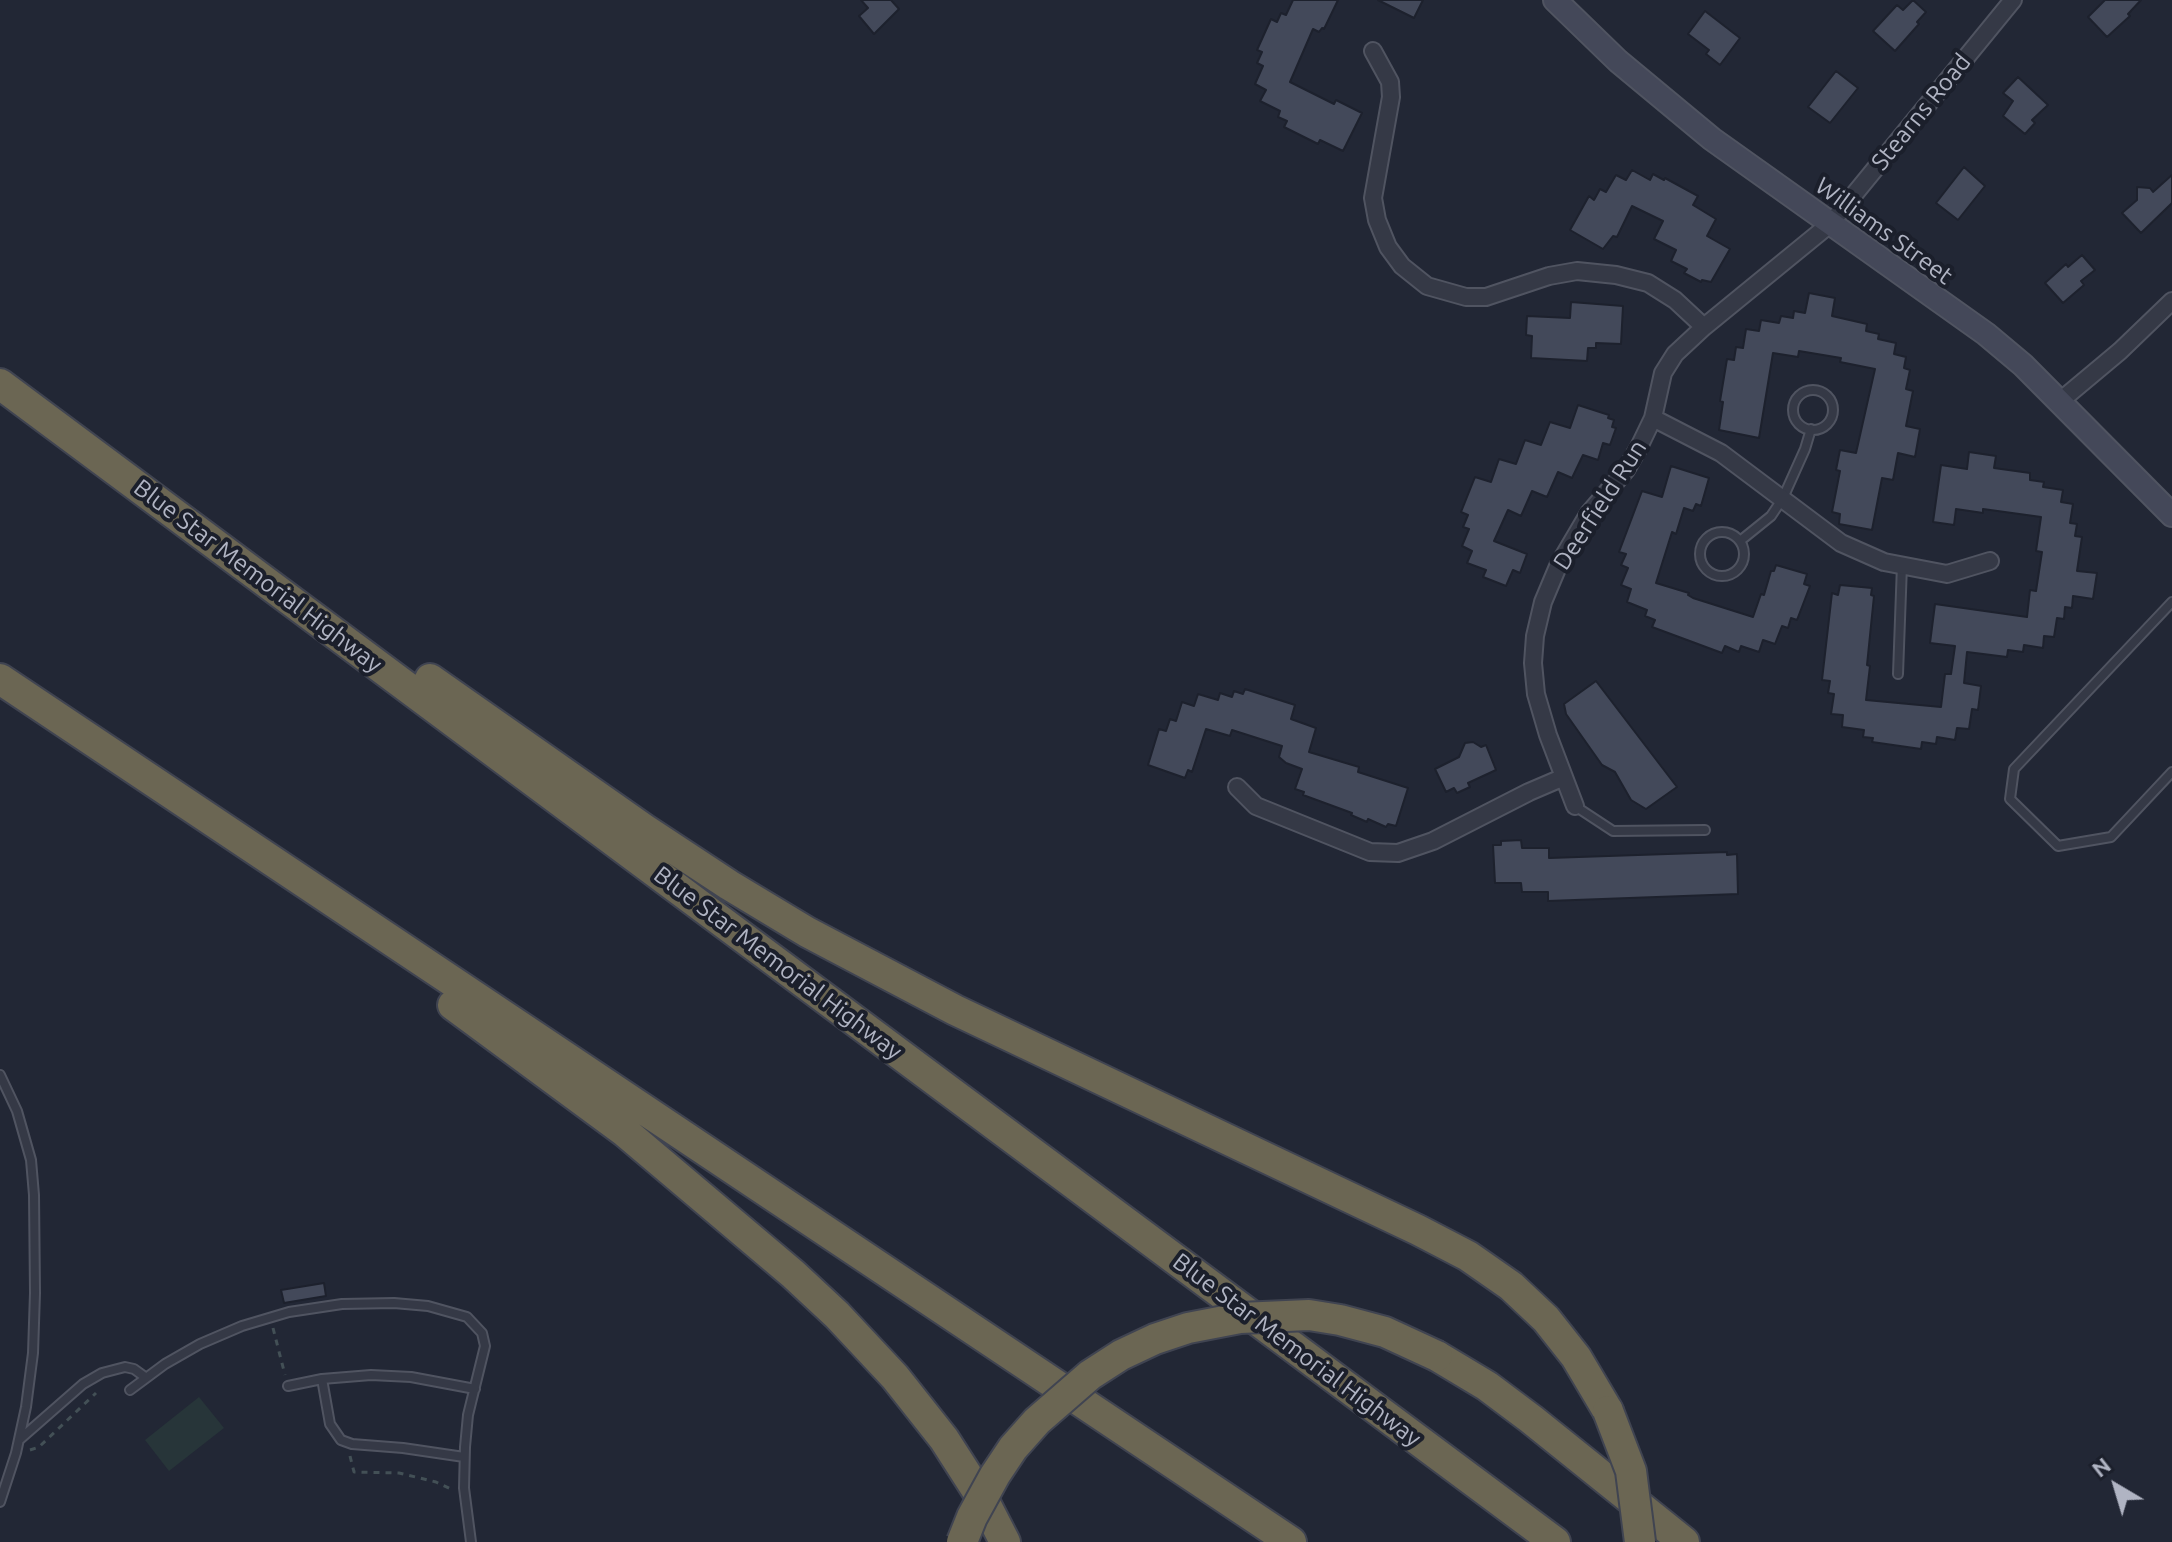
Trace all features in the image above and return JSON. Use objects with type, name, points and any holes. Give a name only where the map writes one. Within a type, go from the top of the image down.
[{"type":"highway","name":"Blue Star Memorial Highway","points":[[0,384],[1555,1542]]},
{"type":"highway","points":[[141,489],[423,674],[644,829],[807,932],[955,1010],[1418,1230],[1468,1256],[1511,1286],[1546,1319],[1576,1357],[1608,1411],[1631,1471],[1640,1542]]},
{"type":"highway","points":[[0,679],[1291,1542]]},
{"type":"highway","points":[[120,759],[602,1114],[804,1284],[857,1335],[927,1417],[973,1483],[1005,1542]]},
{"type":"highway","points":[[962,1542],[986,1489],[1025,1434],[1075,1385],[1113,1360],[1155,1339],[1197,1326],[1240,1318],[1309,1315],[1385,1332],[1437,1356],[1524,1413],[1684,1542]]},
{"type":"street","name":"Williams Street","points":[[1555,0],[1618,61],[1700,129],[1986,334],[2023,365],[2172,515]]},
{"type":"street","name":"Stearns Road","points":[[1830,224],[2013,0]]},
{"type":"street","points":[[1373,51],[1390,82],[1391,97],[1373,198],[1377,220],[1388,247],[1402,266],[1427,286],[1466,297],[1486,297],[1549,276],[1577,271],[1616,275],[1648,283],[1675,300],[1704,327]]},
{"type":"street","name":"Deerfield Run","points":[[1575,806],[1536,694],[1533,663],[1537,625],[1548,589],[1589,513],[1626,470],[1653,418],[1663,373],[1675,354],[1830,224]]},
{"type":"street","points":[[2059,402],[2120,351],[2172,301]]},
{"type":"street","points":[[1653,418],[1721,453],[1841,543],[1884,562],[1947,574],[1990,561]]},
{"type":"street","points":[[1237,787],[1256,806],[1370,852],[1398,853],[1433,841],[1564,777]]},
{"type":"lane","points":[[1817,390],[1829,397],[1832,416],[1824,427],[1811,429],[1795,419],[1793,406],[1804,391],[1817,390]]},
{"type":"lane","points":[[1740,541],[1771,516],[1783,498],[1811,429]]},
{"type":"lane","points":[[1726,533],[1740,541],[1744,560],[1736,571],[1730,575],[1716,575],[1704,566],[1701,560],[1703,546],[1712,535],[1726,533]]},
{"type":"lane","points":[[1898,674],[1902,565]]},
{"type":"lane","points":[[2172,602],[2014,769],[2010,799],[2058,846],[2111,837],[2172,772]]},
{"type":"lane","points":[[2163,611],[2172,619]]},
{"type":"lane","points":[[1575,806],[1613,831],[1705,830]]},
{"type":"lane","points":[[0,1075],[14,1103],[26,1139],[34,1195],[33,1353],[19,1440],[0,1502]]},
{"type":"lane","points":[[130,1390],[145,1377],[200,1344],[270,1317],[322,1306],[394,1303],[444,1310],[467,1317],[485,1339],[467,1425],[464,1457],[471,1542]]},
{"type":"lane","points":[[19,1440],[83,1384],[102,1373],[129,1367],[145,1377]]},
{"type":"lane","points":[[288,1386],[359,1375],[397,1376],[475,1389]]},
{"type":"lane","points":[[322,1379],[330,1424],[341,1440],[352,1444],[464,1457]]},
{"type":"path","points":[[16,1453],[39,1447],[104,1387],[119,1381],[130,1390]]},
{"type":"shaded area","points":[[199,1397],[224,1428],[169,1471],[145,1440]]},
{"type":"building","points":[[861,0],[891,0],[899,9],[874,34],[859,16],[868,8]]},
{"type":"building","points":[[1293,0],[1338,0],[1324,29],[1319,32],[1313,29],[1290,82],[1334,104],[1336,100],[1362,113],[1343,151],[1320,140],[1318,144],[1284,127],[1287,121],[1278,117],[1280,111],[1260,101],[1266,90],[1255,84],[1263,66],[1257,63],[1262,52],[1257,50],[1271,19],[1277,22],[1281,13],[1286,15]]},
{"type":"building","points":[[1378,0],[1423,0],[1414,18]]},
{"type":"building","points":[[1913,0],[1926,12],[1895,51],[1873,31],[1897,5],[1903,10]]},
{"type":"building","points":[[2105,0],[2141,0],[2128,14],[2130,16],[2107,37],[2088,17]]},
{"type":"building","points":[[1705,11],[1740,38],[1720,65],[1706,54],[1709,50],[1688,34]]},
{"type":"building","points":[[1836,71],[1858,88],[1830,123],[1808,107]]},
{"type":"building","points":[[2018,77],[2048,105],[2032,120],[2035,123],[2025,134],[2003,116],[2013,101],[2003,93]]},
{"type":"building","points":[[1964,167],[1985,186],[1958,220],[1936,203]]},
{"type":"building","points":[[1632,170],[1650,180],[1653,174],[1665,178],[1698,196],[1693,205],[1716,219],[1707,236],[1730,249],[1711,282],[1701,282],[1684,273],[1687,269],[1671,261],[1676,250],[1654,239],[1663,221],[1632,206],[1617,237],[1613,236],[1603,249],[1570,230],[1589,196],[1594,200],[1600,189],[1606,192],[1616,175],[1626,180]]},
{"type":"building","points":[[2172,175],[2172,203],[2141,233],[2122,213],[2137,200],[2137,187],[2150,188],[2153,192]]},
{"type":"building","points":[[2082,255],[2095,270],[2081,281],[2084,285],[2063,303],[2045,283],[2066,264],[2068,267]]},
{"type":"building","points":[[1809,293],[1835,298],[1832,316],[1867,324],[1866,331],[1879,334],[1878,339],[1896,343],[1894,354],[1906,357],[1904,368],[1910,370],[1906,389],[1913,391],[1906,426],[1920,429],[1915,457],[1898,453],[1893,480],[1882,478],[1872,530],[1839,524],[1840,514],[1832,512],[1840,471],[1836,470],[1840,450],[1856,453],[1875,369],[1840,362],[1841,358],[1799,351],[1798,357],[1773,353],[1759,438],[1719,430],[1727,359],[1734,360],[1736,347],[1743,348],[1746,329],[1759,331],[1761,320],[1779,323],[1781,316],[1793,318],[1794,311],[1805,313]]},
{"type":"building","points":[[1571,302],[1623,306],[1621,344],[1596,343],[1596,348],[1588,348],[1587,361],[1531,358],[1532,336],[1526,335],[1527,316],[1570,318]]},
{"type":"building","points":[[1578,405],[1609,415],[1608,418],[1614,420],[1612,427],[1616,428],[1610,445],[1603,443],[1598,460],[1583,455],[1572,478],[1558,472],[1547,497],[1532,491],[1521,516],[1508,510],[1494,541],[1527,554],[1520,573],[1513,570],[1506,586],[1483,577],[1486,570],[1467,563],[1472,551],[1462,546],[1469,529],[1463,527],[1468,515],[1461,512],[1475,477],[1491,482],[1499,459],[1516,464],[1525,440],[1541,445],[1550,422],[1570,428]]},
{"type":"building","points":[[1969,452],[1996,456],[1994,468],[2030,473],[2030,480],[2044,482],[2043,487],[2063,490],[2061,502],[2073,504],[2070,523],[2077,524],[2075,536],[2082,537],[2077,571],[2097,573],[2093,599],[2073,596],[2072,608],[2065,607],[2064,619],[2057,618],[2054,637],[2044,636],[2043,648],[2024,645],[2023,652],[2008,650],[2007,657],[1967,652],[1964,683],[1981,686],[1978,710],[1972,709],[1969,729],[1957,728],[1955,740],[1937,737],[1936,744],[1922,742],[1921,749],[1872,742],[1873,738],[1863,737],[1864,730],[1842,727],[1843,715],[1831,714],[1834,694],[1828,693],[1830,681],[1822,680],[1832,593],[1838,595],[1840,585],[1872,588],[1871,595],[1874,596],[1866,700],[1941,707],[1945,674],[1951,674],[1955,646],[1930,643],[1935,604],[2027,617],[2030,590],[2036,591],[2042,552],[2036,551],[2041,517],[1983,509],[1983,513],[1956,509],[1954,525],[1933,522],[1941,465],[1967,469]]},
{"type":"building","points":[[1671,466],[1709,478],[1701,506],[1696,504],[1693,511],[1684,508],[1676,534],[1672,532],[1656,583],[1753,617],[1776,565],[1807,574],[1804,584],[1810,586],[1797,620],[1791,618],[1788,628],[1782,626],[1775,644],[1763,640],[1759,652],[1741,646],[1739,652],[1725,646],[1722,653],[1652,627],[1655,620],[1645,616],[1647,610],[1627,602],[1631,589],[1621,585],[1628,568],[1621,565],[1626,554],[1619,552],[1642,491],[1662,497]]},
{"type":"building","points":[[1596,681],[1677,787],[1646,809],[1631,800],[1615,772],[1602,765],[1566,714],[1564,704]]},
{"type":"building","points":[[1245,689],[1295,705],[1291,719],[1316,728],[1309,752],[1359,767],[1358,772],[1408,788],[1396,826],[1388,824],[1386,827],[1368,819],[1367,822],[1352,813],[1303,795],[1304,792],[1295,789],[1302,769],[1279,757],[1282,746],[1232,730],[1230,736],[1206,729],[1192,772],[1188,770],[1185,778],[1148,765],[1159,729],[1166,731],[1170,719],[1176,721],[1182,702],[1194,706],[1198,694],[1218,700],[1220,693],[1232,697],[1234,691],[1243,694]]},
{"type":"building","points":[[1473,742],[1481,747],[1486,745],[1496,770],[1468,783],[1470,787],[1457,793],[1454,788],[1446,792],[1435,769],[1459,757],[1465,743]]},
{"type":"building","points":[[1521,840],[1522,848],[1549,848],[1549,858],[1737,854],[1738,894],[1548,901],[1548,892],[1522,892],[1521,883],[1495,883],[1493,845],[1501,845],[1501,841]]},
{"type":"building","points":[[324,1283],[326,1296],[284,1303],[281,1290]]}]
